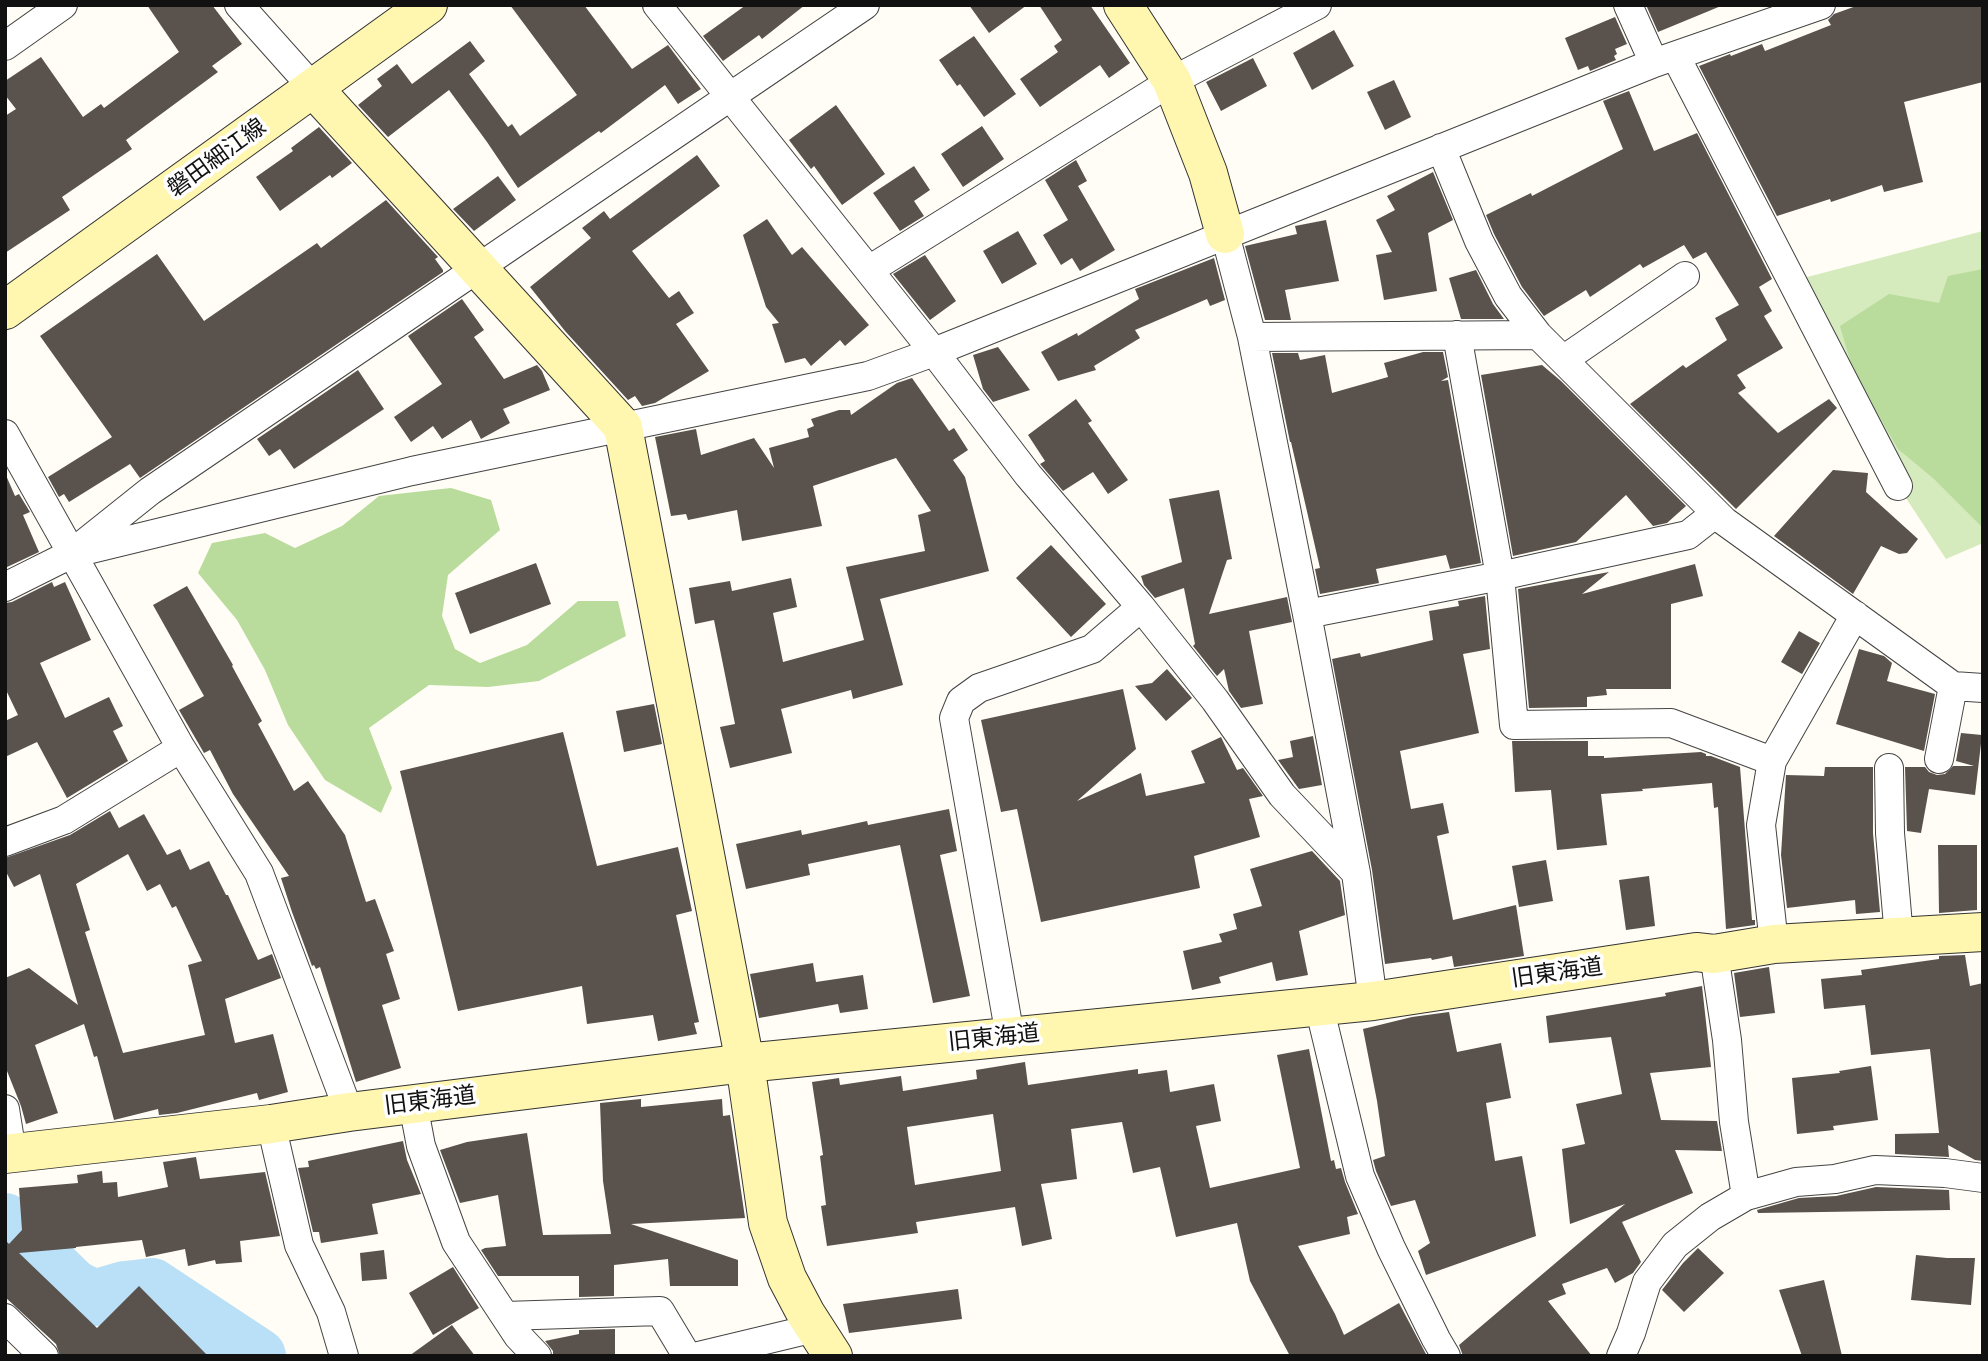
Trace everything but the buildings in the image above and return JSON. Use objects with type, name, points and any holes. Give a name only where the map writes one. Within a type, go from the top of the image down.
[{"type":"street","points":[[5,46],[63,5]]},
{"type":"street","points":[[239,5],[622,427],[744,1062],[768,1223],[787,1278],[824,1342],[698,1356]]},
{"type":"street","name":"磐田細江線","points":[[5,310],[428,5]]},
{"type":"street","points":[[657,5],[934,352],[1028,475],[1141,607],[1215,700],[1282,795],[1356,873]]},
{"type":"street","points":[[5,587],[71,554],[150,491],[865,5]]},
{"type":"street","points":[[1124,5],[1172,81],[1208,173],[1252,337],[1356,873],[1373,1001]]},
{"type":"street","points":[[869,270],[1172,81],[1317,5]]},
{"type":"street","points":[[1628,5],[1665,60],[1898,486]]},
{"type":"street","points":[[71,554],[412,471],[868,376],[1665,60],[1821,5]]},
{"type":"street","points":[[1441,148],[1479,241],[1508,296],[1538,335],[1724,521],[1953,686],[1983,688]]},
{"type":"street","points":[[1563,360],[1685,276]]},
{"type":"street","points":[[1457,335],[1500,576],[1514,725],[1671,723],[1772,761]]},
{"type":"street","points":[[1252,337],[1538,335]]},
{"type":"street","points":[[5,434],[181,748],[259,873],[349,1112]]},
{"type":"street","points":[[1307,614],[1688,535],[1716,513]]},
{"type":"street","points":[[1010,1036],[954,718],[961,701],[979,688],[1092,649],[1141,607]]},
{"type":"street","points":[[1774,944],[1761,825],[1772,761],[1855,615]]},
{"type":"street","points":[[1939,759],[1953,686]]},
{"type":"street","points":[[5,842],[64,820],[181,748]]},
{"type":"street","points":[[1889,768],[1899,937]]},
{"type":"street","name":"旧東海道","points":[[9,1153],[271,1124],[744,1062],[1373,1001],[1696,952],[1714,954],[1774,944],[1983,932]]},
{"type":"street","points":[[1714,954],[1727,1040],[1734,1122],[1746,1196]]},
{"type":"street","points":[[1319,1006],[1360,1176],[1391,1248],[1446,1356]]},
{"type":"street","points":[[413,1104],[421,1146],[456,1242],[518,1336],[537,1356]]},
{"type":"street","points":[[5,1109],[9,1153]]},
{"type":"street","points":[[271,1124],[299,1245],[331,1312],[344,1356]]},
{"type":"street","points":[[1621,1356],[1647,1282],[1675,1245],[1710,1217],[1746,1196],[1796,1182],[1875,1170],[1945,1173],[1983,1178]]},
{"type":"street","points":[[505,1316],[660,1311],[687,1356]]},
{"type":"street","points":[[5,1318],[44,1356]]},
{"type":"street","points":[[320,1356],[335,1329]]},
{"type":"green space","points":[[1983,231],[1983,543],[1946,559],[1898,486],[1792,281]]},
{"type":"green space","points":[[1983,269],[1983,528],[1934,479],[1898,449],[1853,371],[1840,326],[1889,294],[1939,303],[1948,276]]},
{"type":"green space","points":[[451,488],[491,500],[500,530],[448,575],[442,616],[455,649],[480,663],[527,645],[578,601],[618,601],[626,636],[539,681],[488,687],[429,685],[369,728],[392,788],[381,813],[325,780],[288,725],[265,670],[237,620],[198,573],[212,543],[265,533],[295,548],[342,526],[379,496]]},
{"type":"waterway","points":[[5,1221],[73,1287],[94,1298],[125,1289],[152,1286],[258,1356]]}]
